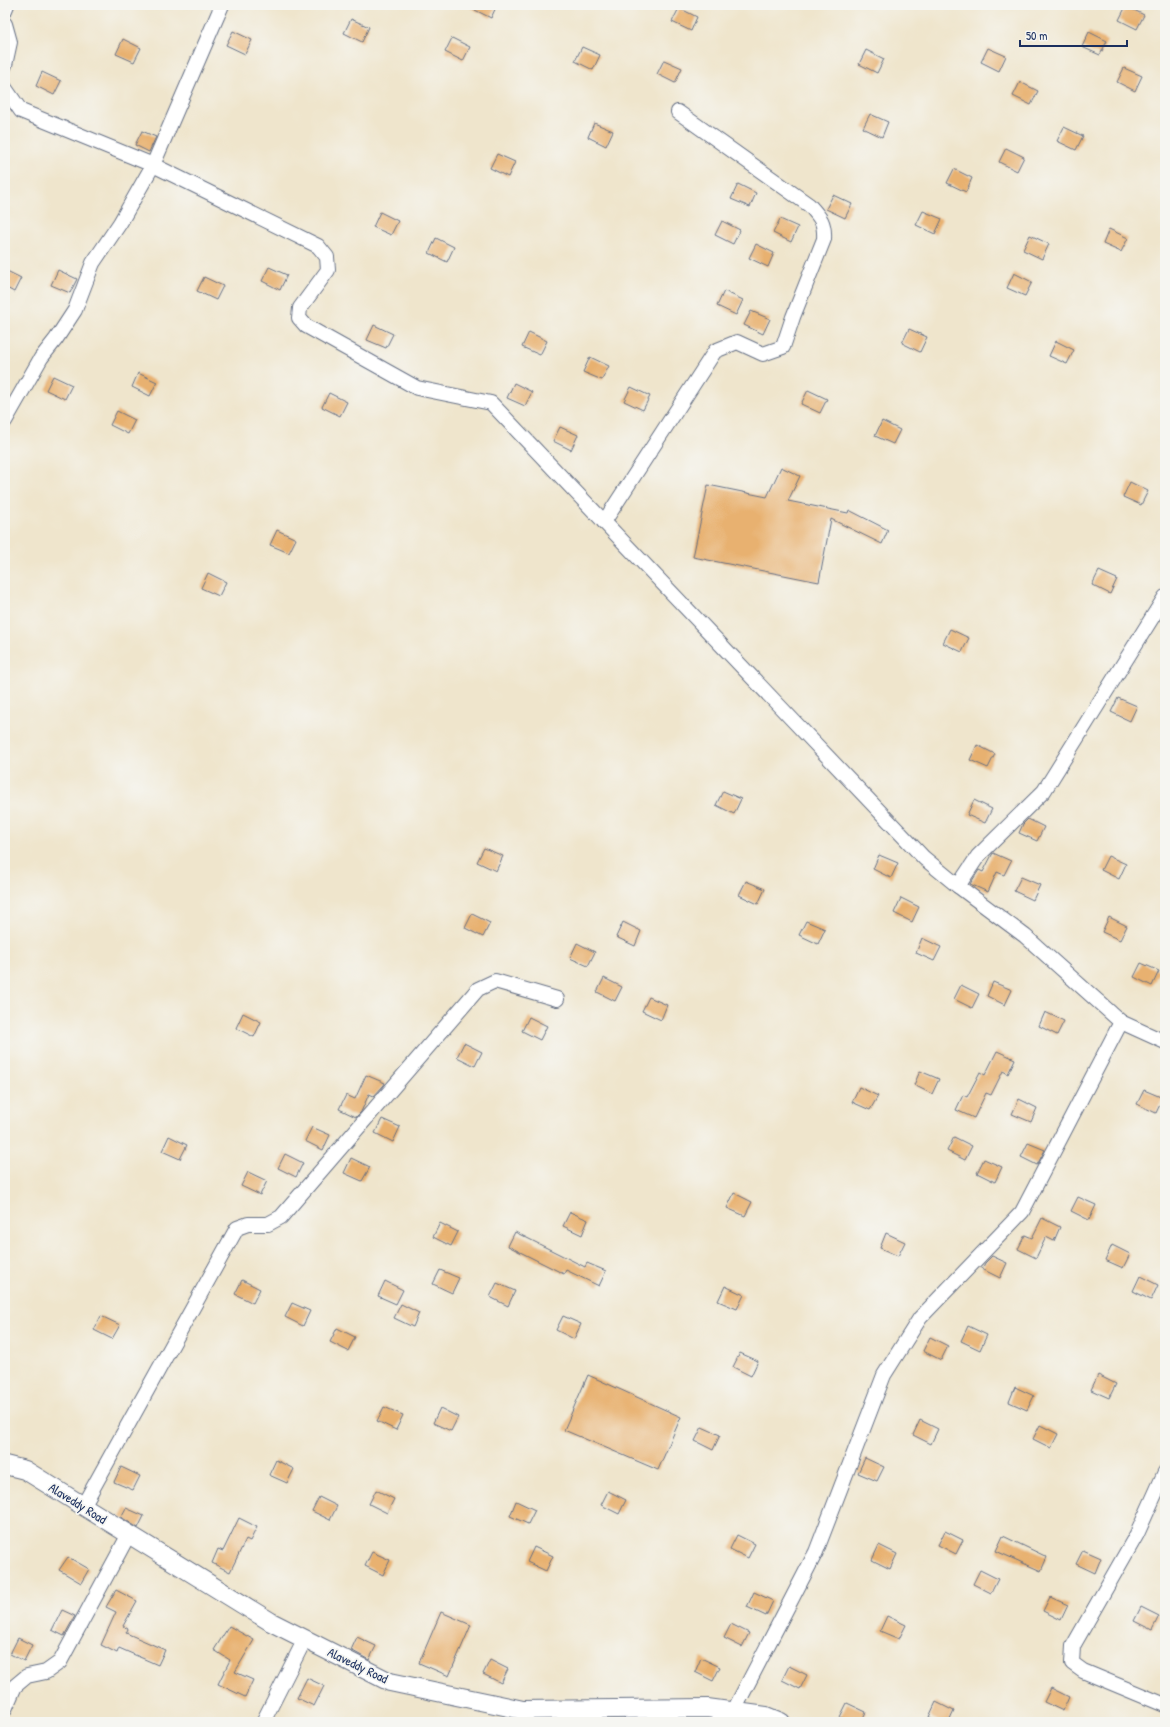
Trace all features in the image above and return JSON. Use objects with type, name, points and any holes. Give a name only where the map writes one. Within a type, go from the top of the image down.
[{"type":"street","points":[[5,10],[7,5]]},
{"type":"street","points":[[5,422],[41,358],[56,339],[75,310],[93,262],[120,222],[153,165],[222,5]]},
{"type":"street","points":[[5,24],[10,42],[5,65]]},
{"type":"street","points":[[5,88],[21,111],[153,165],[318,246],[327,257],[328,270],[300,308],[299,318],[306,326],[417,388],[491,403],[924,858],[958,886],[1025,936],[1121,1022],[1165,1042]]},
{"type":"street","points":[[604,522],[715,351],[737,342],[763,354],[783,347],[793,317],[824,239],[825,228],[821,218],[809,205],[678,112]]},
{"type":"street","points":[[958,886],[978,856],[1044,791],[1165,597]]},
{"type":"street","points":[[84,1506],[237,1228],[248,1224],[268,1224],[281,1217],[478,989],[495,981],[557,999]]},
{"type":"street","points":[[731,1717],[816,1552],[884,1375],[920,1318],[1022,1212],[1121,1022]]},
{"type":"street","name":"Alaveddy Road","points":[[5,1465],[25,1470],[271,1622],[390,1682],[523,1710],[707,1708],[731,1717],[766,1716],[781,1722]]},
{"type":"street","points":[[1165,1472],[1138,1534],[1073,1646],[1072,1663],[1083,1671],[1165,1705]]},
{"type":"street","points":[[5,1709],[15,1686],[27,1676],[46,1672],[60,1662],[129,1534]]},
{"type":"street","points":[[263,1722],[305,1639]]},
{"type":"building","points":[[465,5],[497,5],[491,18]]},
{"type":"building","points":[[1126,6],[1144,15],[1137,29],[1119,20]]},
{"type":"building","points":[[679,8],[697,17],[691,31],[672,22]]},
{"type":"building","points":[[351,19],[369,27],[362,42],[344,33]]},
{"type":"building","points":[[233,31],[252,40],[245,54],[226,45]]},
{"type":"building","points":[[1089,32],[1107,41],[1100,55],[1082,47]]},
{"type":"building","points":[[452,38],[470,47],[463,61],[445,52]]},
{"type":"building","points":[[123,39],[141,48],[134,62],[116,54]]},
{"type":"building","points":[[582,47],[600,55],[593,70],[575,61]]},
{"type":"building","points":[[988,48],[1006,56],[999,71],[981,62]]},
{"type":"building","points":[[866,50],[884,59],[877,73],[859,64]]},
{"type":"building","points":[[664,60],[682,68],[675,83],[657,74]]},
{"type":"building","points":[[1124,68],[1142,76],[1135,91],[1117,82]]},
{"type":"building","points":[[42,72],[61,81],[54,95],[36,86]]},
{"type":"building","points":[[1020,82],[1038,91],[1031,105],[1013,96]]},
{"type":"building","points":[[870,114],[888,122],[882,137],[863,128]]},
{"type":"building","points":[[594,123],[613,131],[606,146],[588,137]]},
{"type":"building","points":[[1064,127],[1083,136],[1076,150],[1057,141]]},
{"type":"building","points":[[142,131],[156,137],[149,152],[135,145]]},
{"type":"building","points":[[1006,148],[1024,157],[1017,171],[999,162]]},
{"type":"building","points":[[497,154],[515,162],[508,177],[490,168]]},
{"type":"building","points":[[954,169],[972,178],[966,192],[947,183]]},
{"type":"building","points":[[738,184],[756,193],[750,207],[731,199]]},
{"type":"building","points":[[833,195],[852,204],[845,218],[826,209]]},
{"type":"building","points":[[923,211],[942,219],[935,234],[916,225]]},
{"type":"building","points":[[380,212],[398,221],[391,235],[373,227]]},
{"type":"building","points":[[780,219],[798,227],[791,242],[773,233]]},
{"type":"building","points":[[722,221],[740,230],[733,244],[715,235]]},
{"type":"building","points":[[1109,229],[1128,238],[1121,252],[1103,244]]},
{"type":"building","points":[[1030,235],[1049,244],[1042,259],[1023,250]]},
{"type":"building","points":[[436,238],[454,247],[447,262],[429,253]]},
{"type":"building","points":[[756,244],[774,253],[768,267],[749,258]]},
{"type":"building","points":[[269,267],[287,275],[280,290],[262,281]]},
{"type":"building","points":[[5,270],[21,278],[14,292],[5,287]]},
{"type":"building","points":[[58,270],[77,279],[70,293],[51,285]]},
{"type":"building","points":[[1014,273],[1032,282],[1025,296],[1007,288]]},
{"type":"building","points":[[204,277],[223,286],[216,300],[197,291]]},
{"type":"building","points":[[724,291],[743,300],[736,315],[717,306]]},
{"type":"building","points":[[751,311],[770,319],[763,334],[744,325]]},
{"type":"building","points":[[374,325],[393,334],[386,348],[367,340]]},
{"type":"building","points":[[909,329],[927,337],[920,352],[902,343]]},
{"type":"building","points":[[529,332],[547,341],[540,355],[522,347]]},
{"type":"building","points":[[1056,341],[1074,350],[1067,364],[1049,356]]},
{"type":"building","points":[[590,357],[609,366],[602,380],[583,372]]},
{"type":"building","points":[[138,373],[157,382],[150,396],[132,387]]},
{"type":"building","points":[[53,376],[72,385],[65,399],[46,390]]},
{"type":"building","points":[[514,383],[532,392],[525,406],[507,398]]},
{"type":"building","points":[[631,387],[650,396],[643,410],[624,401]]},
{"type":"building","points":[[808,390],[827,399],[820,413],[801,404]]},
{"type":"building","points":[[329,393],[347,402],[340,416],[322,407]]},
{"type":"building","points":[[117,411],[135,420],[128,434],[110,425]]},
{"type":"building","points":[[882,421],[900,430],[893,444],[875,436]]},
{"type":"building","points":[[560,427],[578,435],[571,450],[553,441]]},
{"type":"building","points":[[781,467],[800,476],[788,501],[848,513],[849,510],[888,530],[882,544],[831,519],[819,582],[693,557],[708,485],[767,497]]},
{"type":"building","points":[[1130,482],[1148,491],[1141,505],[1123,497]]},
{"type":"building","points":[[277,530],[296,539],[289,553],[270,545]]},
{"type":"building","points":[[1099,571],[1117,579],[1110,594],[1092,585]]},
{"type":"building","points":[[208,573],[226,582],[219,596],[201,588]]},
{"type":"building","points":[[950,629],[969,638],[962,652],[943,643]]},
{"type":"building","points":[[1118,698],[1137,706],[1130,721],[1111,712]]},
{"type":"building","points":[[977,745],[995,754],[988,768],[970,760]]},
{"type":"building","points":[[723,791],[741,799],[734,814],[716,805]]},
{"type":"building","points":[[974,800],[992,809],[985,823],[967,815]]},
{"type":"building","points":[[1028,819],[1044,827],[1037,841],[1019,833],[1023,824]]},
{"type":"building","points":[[484,848],[503,856],[496,871],[477,862]]},
{"type":"building","points":[[993,853],[1011,861],[1004,875],[997,872],[988,892],[970,884],[979,870],[983,872]]},
{"type":"building","points":[[879,855],[898,863],[891,878],[873,869]]},
{"type":"building","points":[[1108,856],[1126,864],[1119,879],[1101,870]]},
{"type":"building","points":[[1021,877],[1040,885],[1033,900],[1014,891]]},
{"type":"building","points":[[746,881],[765,889],[758,904],[739,895]]},
{"type":"building","points":[[901,898],[919,907],[912,922],[894,913]]},
{"type":"building","points":[[472,914],[490,923],[483,937],[465,928]]},
{"type":"building","points":[[1109,917],[1127,926],[1120,940],[1102,932]]},
{"type":"building","points":[[806,921],[825,929],[818,944],[799,935]]},
{"type":"building","points":[[623,922],[641,931],[635,946],[616,937]]},
{"type":"building","points":[[922,938],[941,947],[934,961],[916,953]]},
{"type":"building","points":[[577,943],[595,952],[588,966],[570,958]]},
{"type":"building","points":[[1141,963],[1159,971],[1152,986],[1134,977]]},
{"type":"building","points":[[604,978],[622,987],[615,1001],[597,992]]},
{"type":"building","points":[[993,982],[1012,990],[1005,1005],[987,996]]},
{"type":"building","points":[[961,985],[979,994],[972,1008],[954,999]]},
{"type":"building","points":[[649,997],[667,1005],[661,1020],[642,1011]]},
{"type":"building","points":[[1045,1012],[1064,1021],[1057,1035],[1039,1026]]},
{"type":"building","points":[[243,1013],[261,1022],[254,1037],[236,1028]]},
{"type":"building","points":[[529,1017],[547,1026],[540,1040],[522,1031]]},
{"type":"building","points":[[464,1043],[482,1052],[475,1066],[457,1057]]},
{"type":"building","points":[[997,1051],[1015,1059],[1008,1074],[1003,1071],[991,1095],[986,1093],[974,1118],[956,1110],[963,1095],[967,1097],[980,1072],[985,1075]]},
{"type":"building","points":[[920,1071],[939,1079],[932,1094],[914,1085]]},
{"type":"building","points":[[366,1075],[385,1083],[374,1096],[369,1094],[361,1112],[356,1117],[339,1109],[346,1095],[355,1099]]},
{"type":"building","points":[[859,1087],[878,1096],[870,1110],[852,1102]]},
{"type":"building","points":[[1144,1090],[1163,1098],[1156,1113],[1137,1104]]},
{"type":"building","points":[[1019,1099],[1037,1108],[1031,1122],[1012,1114]]},
{"type":"building","points":[[382,1119],[400,1127],[393,1142],[375,1133]]},
{"type":"building","points":[[312,1127],[330,1135],[323,1150],[305,1141]]},
{"type":"building","points":[[169,1136],[187,1145],[180,1159],[162,1151]]},
{"type":"building","points":[[954,1137],[972,1146],[965,1160],[947,1151]]},
{"type":"building","points":[[1028,1143],[1045,1150],[1037,1165],[1021,1157]]},
{"type":"building","points":[[285,1154],[303,1163],[296,1177],[278,1168]]},
{"type":"building","points":[[351,1158],[370,1167],[362,1181],[344,1173]]},
{"type":"building","points":[[984,1159],[1002,1167],[995,1182],[977,1173]]},
{"type":"building","points":[[248,1172],[267,1181],[260,1195],[241,1186]]},
{"type":"building","points":[[734,1193],[752,1202],[745,1216],[727,1208]]},
{"type":"building","points":[[1078,1197],[1096,1205],[1089,1220],[1071,1211]]},
{"type":"building","points":[[570,1212],[588,1220],[582,1235],[563,1226]]},
{"type":"building","points":[[1042,1218],[1060,1227],[1054,1241],[1046,1237],[1036,1258],[1018,1249],[1025,1235],[1032,1238]]},
{"type":"building","points":[[440,1223],[458,1232],[451,1246],[433,1237]]},
{"type":"building","points":[[515,1232],[585,1267],[587,1263],[606,1271],[599,1286],[566,1270],[564,1274],[508,1246]]},
{"type":"building","points":[[886,1233],[905,1242],[898,1256],[880,1248]]},
{"type":"building","points":[[1112,1245],[1130,1254],[1123,1268],[1105,1260]]},
{"type":"building","points":[[992,1256],[1007,1263],[1000,1278],[982,1269],[985,1263]]},
{"type":"building","points":[[440,1270],[459,1278],[452,1293],[433,1284]]},
{"type":"building","points":[[1140,1276],[1158,1285],[1151,1300],[1133,1291]]},
{"type":"building","points":[[242,1280],[260,1289],[253,1303],[235,1294]]},
{"type":"building","points":[[385,1281],[403,1290],[396,1304],[378,1296]]},
{"type":"building","points":[[497,1283],[515,1291],[508,1306],[490,1297]]},
{"type":"building","points":[[725,1286],[744,1295],[737,1309],[718,1301]]},
{"type":"building","points":[[292,1303],[310,1311],[303,1326],[285,1317]]},
{"type":"building","points":[[401,1304],[419,1313],[413,1327],[394,1318]]},
{"type":"building","points":[[101,1316],[120,1325],[112,1339],[94,1330]]},
{"type":"building","points":[[563,1316],[581,1324],[574,1339],[556,1330]]},
{"type":"building","points":[[968,1326],[987,1335],[980,1350],[961,1341]]},
{"type":"building","points":[[337,1328],[355,1337],[348,1351],[330,1342]]},
{"type":"building","points":[[930,1337],[948,1346],[941,1360],[923,1351]]},
{"type":"building","points":[[740,1353],[758,1361],[751,1376],[733,1367]]},
{"type":"building","points":[[588,1375],[681,1417],[658,1470],[564,1430]]},
{"type":"building","points":[[1098,1375],[1116,1384],[1109,1398],[1091,1390]]},
{"type":"building","points":[[1015,1387],[1034,1396],[1027,1410],[1009,1402]]},
{"type":"building","points":[[384,1407],[403,1415],[396,1430],[377,1421]]},
{"type":"building","points":[[440,1408],[458,1417],[451,1431],[433,1423]]},
{"type":"building","points":[[920,1420],[938,1429],[931,1444],[913,1435]]},
{"type":"building","points":[[1040,1425],[1058,1434],[1051,1448],[1033,1439]]},
{"type":"building","points":[[702,1427],[720,1435],[713,1450],[695,1441]]},
{"type":"building","points":[[865,1458],[884,1467],[877,1481],[858,1473]]},
{"type":"building","points":[[276,1460],[294,1469],[287,1483],[269,1475]]},
{"type":"building","points":[[121,1467],[140,1476],[133,1490],[114,1482]]},
{"type":"building","points":[[376,1490],[394,1499],[387,1513],[369,1504]]},
{"type":"building","points":[[608,1491],[626,1500],[619,1514],[601,1505]]},
{"type":"building","points":[[319,1497],[337,1506],[330,1520],[312,1511]]},
{"type":"building","points":[[516,1501],[535,1510],[528,1524],[510,1516]]},
{"type":"building","points":[[126,1508],[144,1516],[138,1528],[121,1517]]},
{"type":"building","points":[[239,1518],[257,1527],[250,1541],[246,1539],[230,1572],[212,1563],[218,1549],[223,1551]]},
{"type":"building","points":[[945,1531],[963,1540],[956,1554],[938,1545]]},
{"type":"building","points":[[737,1535],[755,1544],[748,1558],[730,1549]]},
{"type":"building","points":[[1003,1536],[1047,1557],[1041,1571],[996,1551]]},
{"type":"building","points":[[879,1545],[897,1554],[890,1569],[872,1560]]},
{"type":"building","points":[[534,1547],[553,1556],[546,1571],[527,1562]]},
{"type":"building","points":[[1083,1550],[1101,1558],[1095,1573],[1076,1564]]},
{"type":"building","points":[[372,1552],[390,1560],[383,1575],[365,1566]]},
{"type":"building","points":[[68,1557],[89,1569],[81,1583],[59,1570]]},
{"type":"building","points":[[980,1570],[998,1579],[991,1593],[973,1584]]},
{"type":"building","points":[[116,1590],[137,1601],[123,1626],[128,1629],[126,1633],[165,1650],[158,1665],[119,1648],[117,1653],[101,1645],[116,1612],[106,1607]]},
{"type":"building","points":[[754,1592],[773,1601],[766,1616],[747,1607]]},
{"type":"building","points":[[1050,1597],[1068,1605],[1061,1620],[1043,1611]]},
{"type":"building","points":[[1141,1607],[1159,1616],[1152,1630],[1134,1621]]},
{"type":"building","points":[[62,1610],[75,1616],[64,1636],[52,1630]]},
{"type":"building","points":[[441,1612],[471,1625],[449,1676],[419,1663]]},
{"type":"building","points":[[887,1616],[906,1625],[899,1639],[880,1631]]},
{"type":"building","points":[[731,1624],[749,1633],[742,1647],[724,1638]]},
{"type":"building","points":[[229,1626],[254,1640],[235,1672],[253,1680],[245,1697],[218,1684],[230,1660],[214,1650]]},
{"type":"building","points":[[357,1637],[376,1646],[369,1660],[351,1650]]},
{"type":"building","points":[[18,1638],[32,1645],[24,1661],[10,1654]]},
{"type":"building","points":[[701,1658],[720,1667],[713,1681],[695,1672]]},
{"type":"building","points":[[490,1660],[508,1669],[501,1683],[483,1674]]},
{"type":"building","points":[[789,1666],[807,1675],[800,1689],[782,1680]]},
{"type":"building","points":[[307,1678],[324,1686],[314,1706],[297,1698]]},
{"type":"building","points":[[1051,1688],[1069,1697],[1063,1711],[1044,1702]]},
{"type":"building","points":[[936,1702],[954,1711],[949,1722],[940,1722],[929,1717]]},
{"type":"building","points":[[847,1703],[866,1712],[861,1722],[850,1722],[840,1717]]}]
